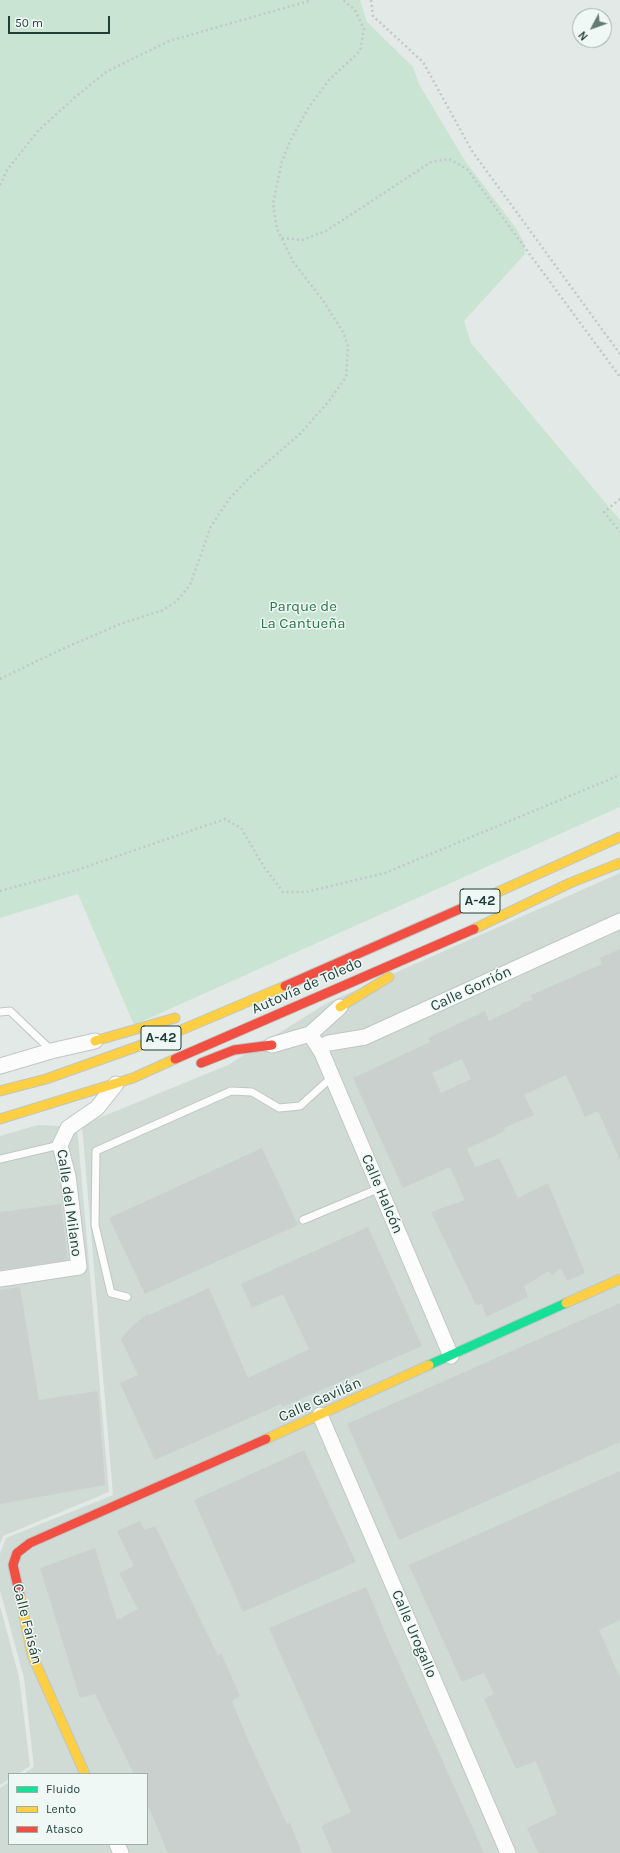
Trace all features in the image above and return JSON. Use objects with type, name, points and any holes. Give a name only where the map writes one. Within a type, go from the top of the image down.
[{"type":"main road","name":"Autovía de Toledo","points":[[0,1092],[46,1079],[167,1036],[318,973],[620,837]]},
{"type":"main road","name":"Autovía de Toledo","points":[[0,1119],[133,1078],[338,987],[437,946],[570,883],[620,863]]},
{"type":"main road","points":[[340,1007],[437,946]]},
{"type":"main road","points":[[281,978],[318,973]]},
{"type":"main road","points":[[95,1041],[161,1023],[182,1015]]},
{"type":"main road","points":[[191,1067],[234,1050],[272,1045]]},
{"type":"main road","points":[[133,1078],[155,1078]]},
{"type":"main road","name":"Calle Gavilán","points":[[30,1543],[320,1415],[620,1279]]},
{"type":"main road","name":"Calle Faisán","points":[[30,1543],[17,1553],[13,1565],[32,1655],[85,1773]]},
{"type":"street","name":"Calle Gorrión","points":[[318,1047],[329,1043],[365,1037],[620,921]]},
{"type":"street","points":[[272,1045],[310,1034],[340,1007]]},
{"type":"street","name":"Calle Halcón","points":[[310,1034],[318,1047],[332,1077],[451,1356]]},
{"type":"street","points":[[0,1066],[51,1051],[95,1041]]},
{"type":"street","name":"Calle del Milano","points":[[0,1279],[79,1267],[68,1176],[60,1145],[68,1128],[97,1108],[116,1084]]},
{"type":"street","name":"Calle Urogallo","points":[[320,1415],[508,1853]]},
{"type":"lane","points":[[0,1012],[10,1010],[51,1051]]},
{"type":"lane","points":[[127,1297],[111,1293],[96,1225],[96,1150],[231,1091],[252,1092],[279,1108],[300,1106],[332,1077]]},
{"type":"lane","points":[[0,1158],[60,1145]]},
{"type":"lane","points":[[303,1220],[380,1188]]},
{"type":"path","points":[[0,185],[7,170],[38,131],[73,99],[106,72],[169,41],[312,0]]},
{"type":"path","points":[[0,679],[120,624],[163,610],[177,601],[190,585],[210,526],[230,498],[249,478],[301,433],[346,377],[348,346],[343,332],[322,299],[294,263],[277,230],[273,204],[282,161],[291,139],[309,107],[329,80],[360,51],[364,29],[355,10],[344,0]]},
{"type":"path","points":[[371,0],[373,16],[423,62],[472,151],[620,354]]},
{"type":"path","points":[[282,238],[302,240],[326,231],[431,162],[449,159],[467,169],[620,377]]},
{"type":"path","points":[[620,499],[604,512],[620,532]]},
{"type":"path","points":[[0,891],[77,870],[225,819],[241,828],[264,867],[283,892],[306,892],[385,873],[620,775]]},
{"type":"shaded area","points":[[620,873],[620,1853],[0,1853],[0,1788],[8,1783],[8,1845],[148,1845],[148,1773],[25,1773],[34,1767],[24,1678],[0,1590],[0,1554],[6,1538],[113,1495],[82,1125],[228,1065],[327,1003]]},
{"type":"shaded area","points":[[38,1125],[77,1127],[109,1492],[3,1536],[0,1544],[0,1136]]},
{"type":"shaded area","points":[[0,1606],[19,1677],[30,1766],[20,1773],[8,1773],[8,1780],[0,1785]]},
{"type":"green space","name":"Parque de La Cantueña","points":[[0,0],[360,0],[367,22],[413,67],[419,84],[465,161],[516,228],[524,243],[525,254],[464,321],[471,343],[620,520],[620,807],[134,1025],[78,894],[0,918]]},
{"type":"building","points":[[620,949],[620,1160],[598,1111],[585,1117],[566,1075],[524,1095],[534,1115],[504,1128],[505,1131],[467,1149],[475,1167],[499,1158],[518,1198],[548,1183],[585,1273],[567,1281],[561,1268],[552,1276],[549,1271],[524,1286],[528,1297],[486,1317],[482,1304],[476,1305],[431,1212],[465,1200],[450,1167],[403,1188],[353,1078],[430,1042],[428,1038],[485,1011],[489,1021],[520,1006],[521,1003],[533,1000],[531,995],[602,964],[600,958]],"holes":[[[462,1059],[471,1079],[441,1093],[432,1073]]]},
{"type":"building","points":[[262,1148],[298,1225],[145,1294],[109,1218]]},
{"type":"building","points":[[61,1204],[68,1260],[0,1270],[0,1212]]},
{"type":"building","points":[[368,1227],[422,1346],[282,1407],[281,1404],[155,1460],[120,1383],[138,1375],[121,1339],[133,1325],[148,1313],[149,1315],[209,1288],[248,1378],[309,1349],[283,1294],[252,1308],[241,1284]]},
{"type":"building","points":[[20,1287],[39,1400],[98,1391],[105,1485],[0,1504],[0,1290]]},
{"type":"building","points":[[620,1303],[620,1442],[399,1540],[347,1424]]},
{"type":"building","points":[[304,1450],[356,1562],[243,1612],[194,1500]]},
{"type":"building","points":[[620,1471],[620,1620],[599,1630],[620,1678],[620,1853],[538,1853],[527,1828],[557,1814],[536,1761],[516,1769],[484,1699],[494,1694],[484,1673],[462,1682],[409,1565]]},
{"type":"building","points":[[140,1521],[144,1530],[155,1526],[218,1656],[221,1653],[240,1696],[232,1701],[248,1740],[287,1824],[290,1823],[302,1853],[168,1853],[148,1805],[148,1773],[134,1773],[95,1694],[80,1698],[40,1568],[95,1548],[117,1620],[138,1609],[119,1573],[134,1566],[117,1531]]},
{"type":"building","points":[[366,1587],[389,1642],[484,1853],[333,1853],[321,1826],[351,1812],[269,1628]]},
{"type":"traffic: fast","points":[[429,1365],[566,1303]]},
{"type":"traffic: slow","points":[[469,905],[620,837]]},
{"type":"traffic: slow","points":[[474,929],[570,883],[620,863]]},
{"type":"traffic: slow","points":[[340,1007],[389,977]]},
{"type":"traffic: slow","points":[[0,1091],[46,1079],[167,1036],[285,986]]},
{"type":"traffic: slow","points":[[95,1041],[175,1018]]},
{"type":"traffic: slow","points":[[0,1119],[133,1078],[175,1059]]},
{"type":"traffic: slow","points":[[566,1303],[620,1279]]},
{"type":"traffic: slow","points":[[266,1439],[429,1365]]},
{"type":"traffic: slow","points":[[20,1596],[32,1655],[85,1773]]},
{"type":"traffic: jam","points":[[285,986],[469,905]]},
{"type":"traffic: jam","points":[[175,1059],[474,929]]},
{"type":"traffic: jam","points":[[201,1063],[234,1050],[272,1045]]},
{"type":"traffic: jam","points":[[20,1596],[13,1565],[17,1553],[30,1543],[266,1439]]}]
